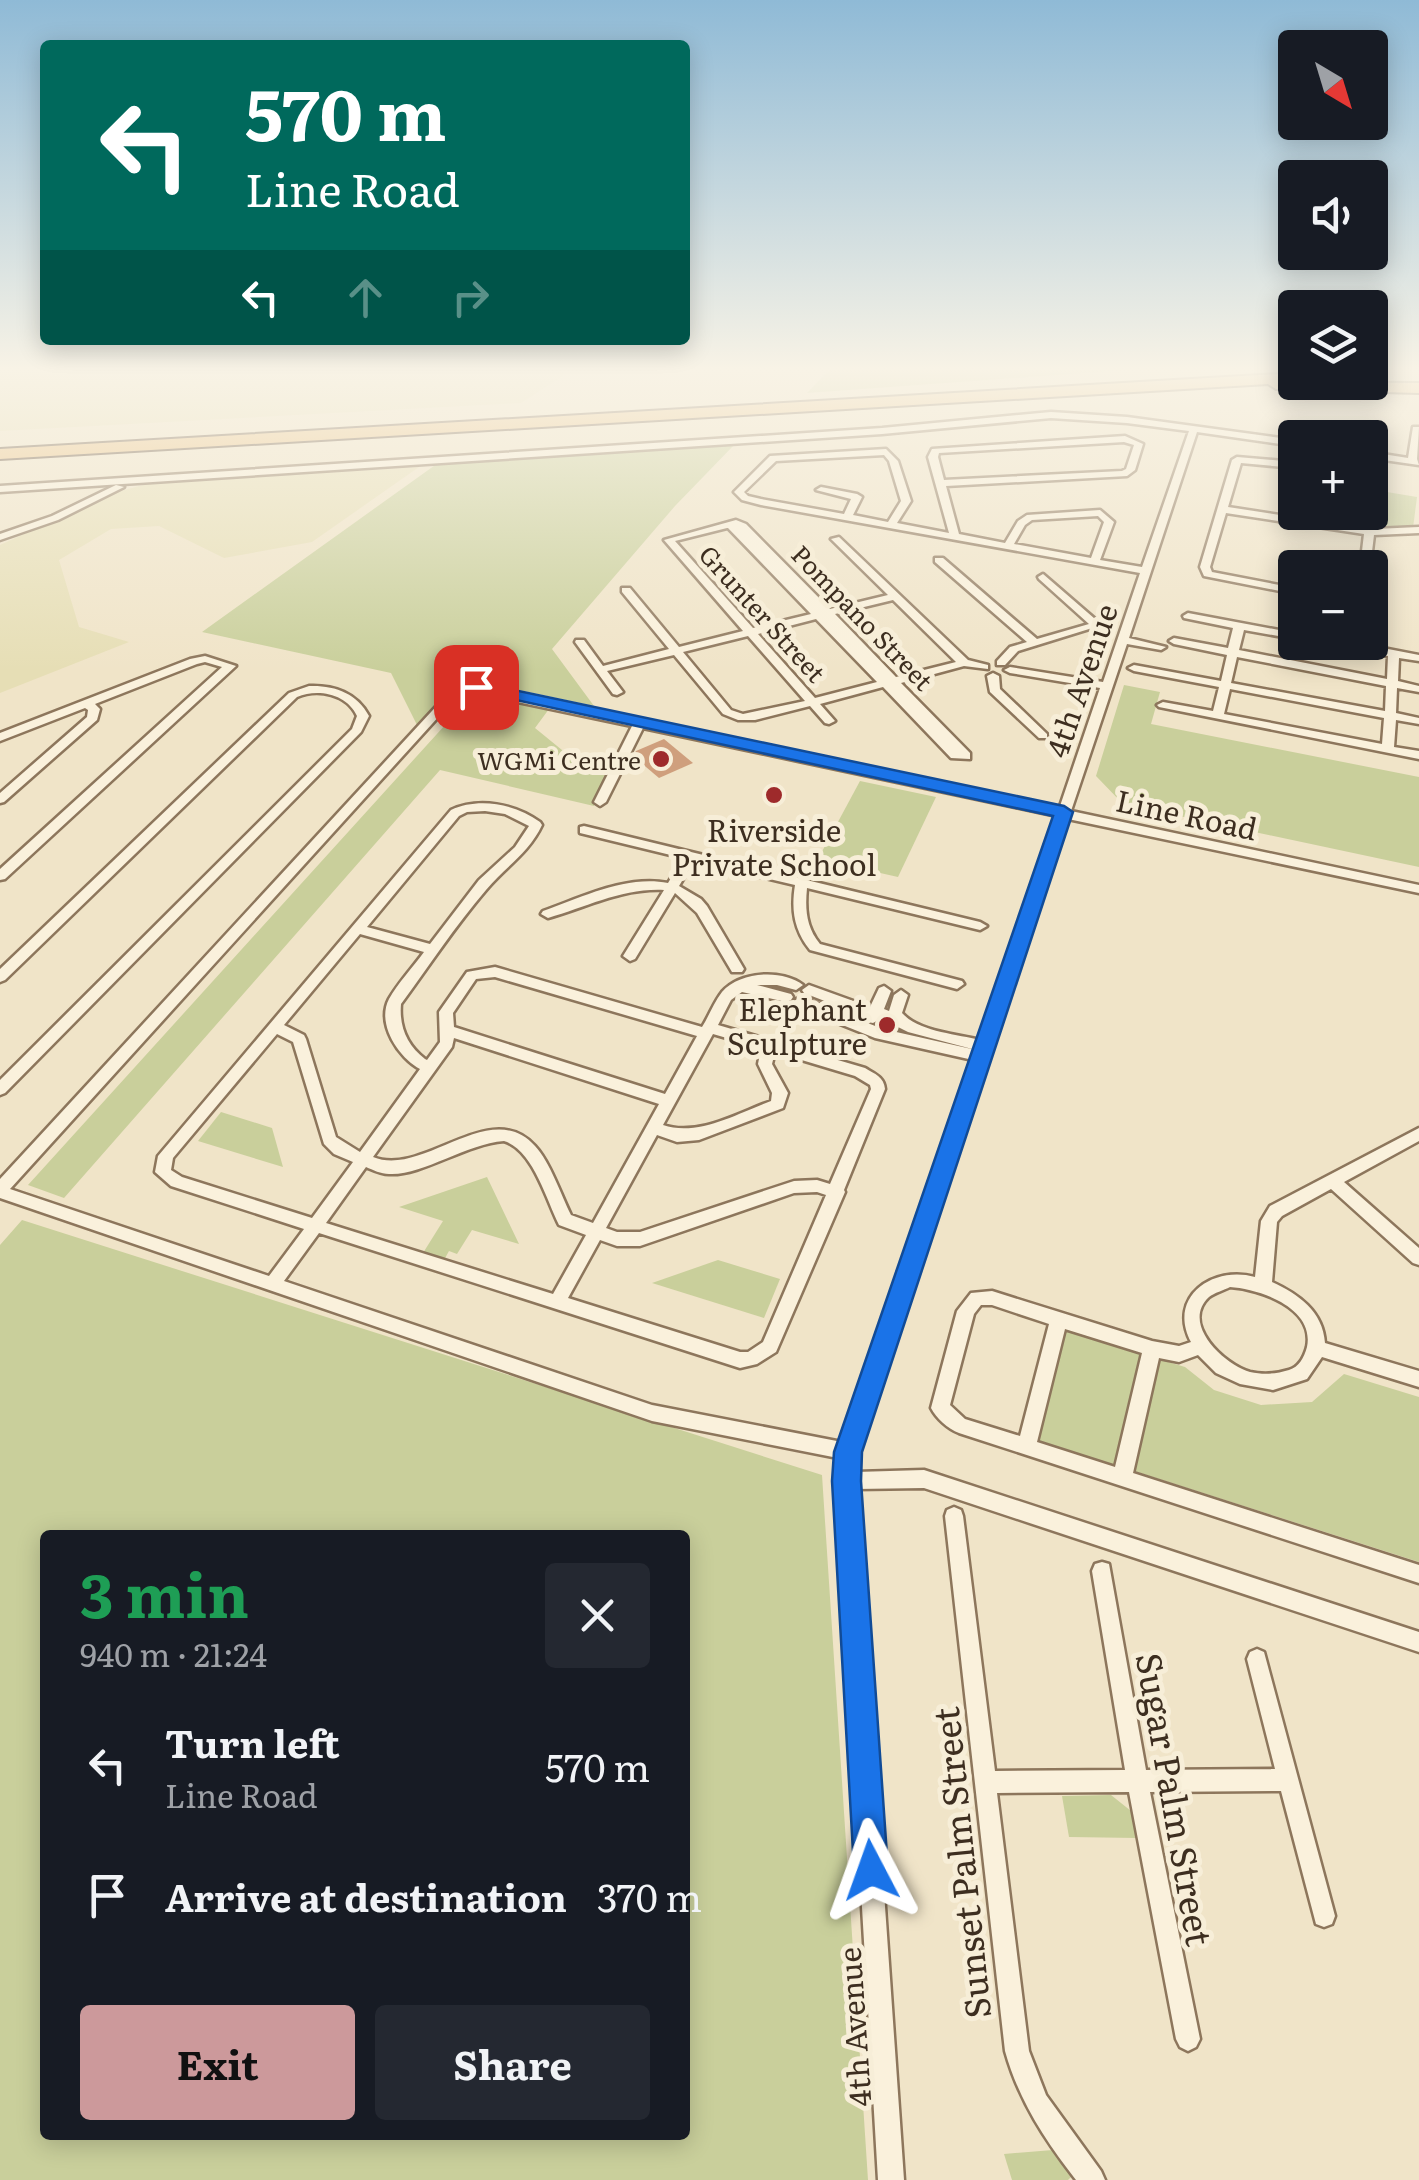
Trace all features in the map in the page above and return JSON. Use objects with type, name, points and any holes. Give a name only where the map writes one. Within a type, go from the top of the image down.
[{"type":"street","points":[[0,489],[331,468]]},
{"type":"street","points":[[760,468],[739,492],[752,500],[1094,562],[1115,572],[1146,574]]},
{"type":"street","points":[[890,524],[906,500],[895,468]]},
{"type":"street","points":[[937,468],[955,537]]},
{"type":"street","points":[[941,483],[1124,474],[1131,468]]},
{"type":"street","name":"4th Avenue","points":[[890,2180],[846,1481],[848,1452],[1181,468]]},
{"type":"street","points":[[1235,468],[1206,572],[1278,588]]},
{"type":"street","points":[[0,538],[56,518],[132,481]]},
{"type":"street","points":[[821,490],[857,497],[847,516]]},
{"type":"street","points":[[1222,509],[1370,532],[1419,530]]},
{"type":"street","points":[[1008,547],[1022,522],[1030,516],[1100,513],[1109,522],[1094,562]]},
{"type":"street","name":"Pompano Street","points":[[733,523],[731,526],[776,565],[947,740]]},
{"type":"street","name":"Grunter Street","points":[[733,523],[669,540],[829,720]]},
{"type":"street","points":[[1368,550],[1370,532]]},
{"type":"street","points":[[836,539],[964,663],[989,672],[1007,669],[1105,690]]},
{"type":"street","points":[[939,560],[1035,643]]},
{"type":"street","points":[[1007,669],[1008,652],[1097,625],[1043,578]]},
{"type":"street","points":[[626,590],[736,718],[964,663]]},
{"type":"street","points":[[600,670],[895,596]]},
{"type":"street","points":[[1188,616],[1278,633]]},
{"type":"street","points":[[1218,716],[1239,626]]},
{"type":"street","points":[[1126,636],[1419,690]]},
{"type":"street","points":[[580,642],[617,692]]},
{"type":"street","points":[[1388,653],[1419,658]]},
{"type":"street","points":[[1388,748],[1394,654]]},
{"type":"street","points":[[0,737],[200,660],[230,666],[0,876]]},
{"type":"street","points":[[1134,668],[1419,722]]},
{"type":"street","points":[[989,672],[994,690],[1043,736]]},
{"type":"street","name":"Line Road","points":[[0,1191],[460,690],[476,687],[1419,889]]},
{"type":"street","points":[[0,976],[292,695],[306,688],[320,689],[357,704],[362,716],[358,730],[0,1089]]},
{"type":"street","points":[[0,798],[93,718],[94,708],[87,703]]},
{"type":"street","points":[[1163,705],[1419,754]]},
{"type":"street","points":[[600,802],[640,722]]},
{"type":"street","points":[[273,1284],[314,1225],[362,1158],[447,1043],[446,1012],[472,975],[486,971],[769,1046],[860,1072],[877,1082],[837,1192],[770,1347],[751,1359],[740,1360],[558,1302],[314,1225],[177,1182],[162,1172],[166,1156],[461,809],[476,806],[533,821],[534,830],[524,846],[486,881],[392,1009],[407,1054],[428,1067]]},
{"type":"street","points":[[584,830],[980,926]]},
{"type":"street","points":[[630,956],[691,856]]},
{"type":"street","points":[[802,882],[797,908],[811,944],[820,950],[905,985],[957,984]]},
{"type":"street","points":[[548,914],[637,887],[673,887],[691,896],[702,909],[738,969]]},
{"type":"street","points":[[358,929],[434,950]]},
{"type":"street","points":[[880,1034],[873,1028],[874,1013],[888,980]]},
{"type":"street","points":[[901,1021],[895,1014],[905,985]]},
{"type":"street","points":[[558,1302],[734,989],[798,994],[874,1013],[981,1051]]},
{"type":"street","points":[[798,994],[880,1034],[981,1051]]},
{"type":"street","points":[[276,1027],[299,1039],[328,1140],[335,1148],[392,1168],[491,1135],[512,1136],[528,1145],[566,1220],[596,1232],[628,1241],[794,1186],[817,1186],[837,1192]]},
{"type":"street","points":[[449,1030],[670,1100]]},
{"type":"street","points":[[654,1128],[678,1136],[700,1134],[778,1104],[780,1094],[764,1064],[769,1046]]},
{"type":"street","points":[[1263,1283],[1269,1221],[1276,1212],[1415,1142]]},
{"type":"street","points":[[1334,1182],[1419,1258]]},
{"type":"street","points":[[0,1191],[652,1413],[848,1452]]},
{"type":"street","points":[[1229,1280],[1263,1283],[1285,1294],[1303,1309],[1314,1328],[1316,1348],[1314,1358],[1301,1374],[1268,1383],[1229,1372],[1200,1346],[1191,1316],[1202,1292],[1229,1280]]},
{"type":"street","points":[[1200,1346],[1178,1354],[1152,1349],[992,1298],[977,1298],[966,1311],[940,1398],[944,1414],[959,1426],[1419,1574]]},
{"type":"street","points":[[1026,1448],[1059,1320]]},
{"type":"street","points":[[1316,1348],[1419,1378]]},
{"type":"street","points":[[1122,1478],[1152,1349]]},
{"type":"street","points":[[846,1481],[924,1480],[1419,1642]]},
{"type":"street","name":"Sunset Palm Street","points":[[954,1516],[988,1782],[1011,2011],[1024,2085],[1040,2113],[1092,2180]]},
{"type":"street","name":"Sugar Palm Street","points":[[1102,1571],[1137,1779],[1188,2039]]},
{"type":"street","points":[[1257,1659],[1324,1916]]},
{"type":"street","points":[[988,1782],[1288,1780]]},
{"type":"shaded area","points":[[418,468],[312,542],[224,558],[159,526],[111,529],[59,560],[79,627],[129,642],[0,693],[0,545],[117,492],[147,484]]},
{"type":"green space","points":[[431,468],[712,468],[552,649],[594,706],[464,678],[418,727],[391,673],[202,632]]},
{"type":"green space","points":[[1388,492],[1417,497],[1413,528],[1388,527]]},
{"type":"green space","points":[[1124,685],[1160,692],[1151,724],[1419,777],[1419,867],[1123,804],[1096,776]]},
{"type":"green space","points":[[475,692],[549,709],[535,728],[573,759],[611,768],[594,806],[440,770],[64,1198],[28,1185]]},
{"type":"green space","points":[[860,781],[936,797],[898,877],[818,859]]},
{"type":"green space","points":[[221,1112],[272,1128],[283,1167],[198,1141]]},
{"type":"green space","points":[[487,1177],[519,1244],[472,1230],[457,1254],[449,1251],[444,1260],[423,1253],[443,1221],[399,1207]]},
{"type":"green space","points":[[22,1220],[822,1475],[868,2180],[0,2180],[0,1245]]},
{"type":"green space","points":[[718,1260],[780,1279],[764,1318],[652,1283]]},
{"type":"green space","points":[[1066,1330],[1141,1353],[1116,1466],[1039,1441]]},
{"type":"green space","points":[[1158,1359],[1185,1367],[1214,1390],[1261,1405],[1312,1402],[1344,1374],[1419,1397],[1419,1562],[1134,1471]]},
{"type":"green space","points":[[1111,1795],[1131,1811],[1137,1838],[1069,1837],[1062,1796]]},
{"type":"green space","points":[[1053,2150],[1073,2175],[1068,2180],[1012,2180],[1004,2154]]},
{"type":"building","name":"WGMi Centre","points":[[664,739],[693,763],[659,778],[633,756]]},
{"type":"place","name":"WGMi Centre","points":[[661,759]]},
{"type":"place","name":"Riverside Private School","points":[[774,795]]},
{"type":"place","name":"Elephant Sculpture","points":[[887,1025]]},
{"type":"route","points":[[476,687],[1064,812],[848,1452],[846,1481],[871,1870]]}]
